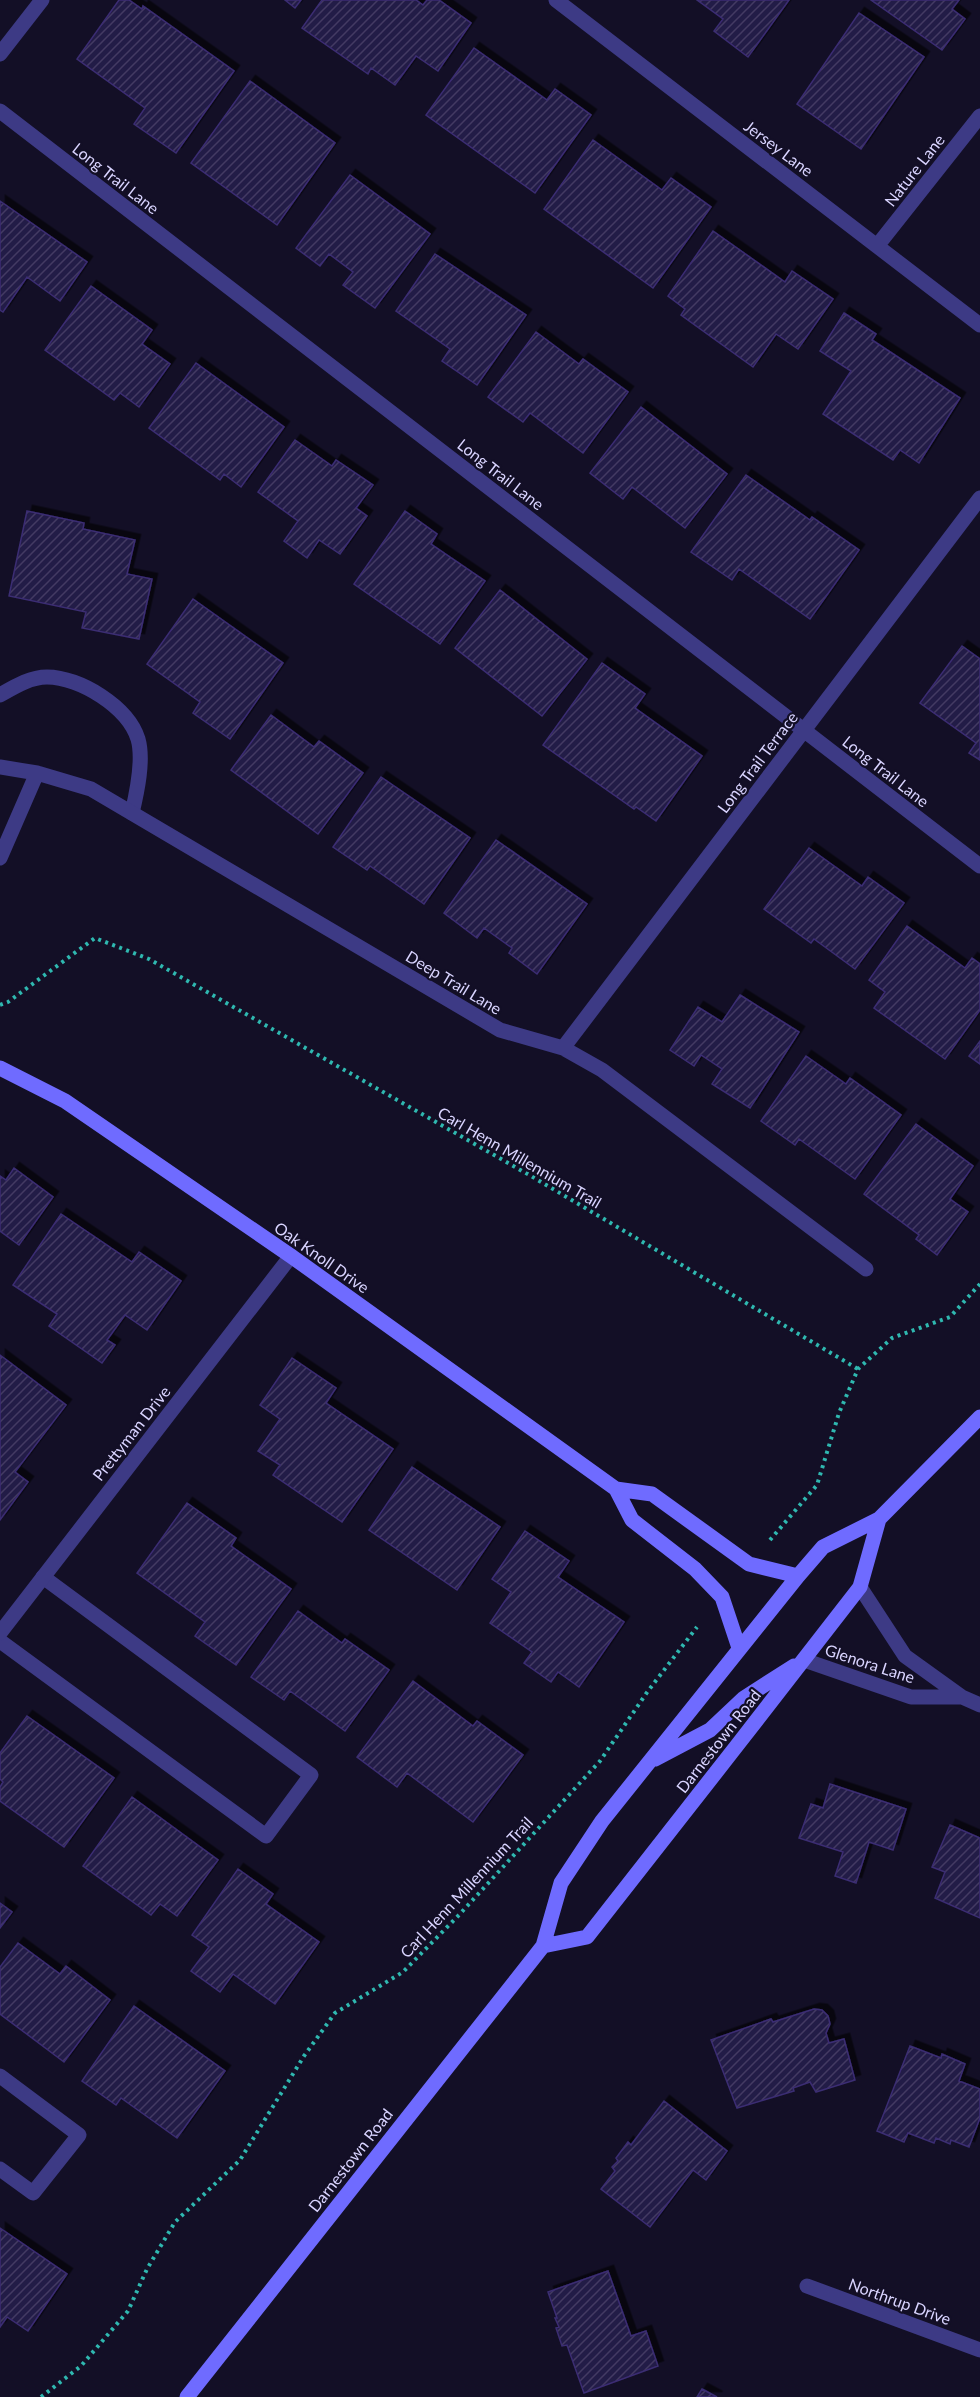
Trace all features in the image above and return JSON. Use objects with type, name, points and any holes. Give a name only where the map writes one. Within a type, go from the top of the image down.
[{"type":"main road","name":"Oak Knoll Drive","points":[[0,1068],[65,1101],[291,1256],[616,1489],[632,1520],[695,1569],[722,1597],[739,1648]]},
{"type":"main road","name":"Darnestown Road","points":[[188,2397],[543,1946],[561,1883],[602,1821],[739,1648],[823,1548],[879,1519],[980,1417]]},
{"type":"main road","name":"Oak Knoll Drive","points":[[616,1489],[652,1494],[749,1564],[798,1576]]},
{"type":"main road","name":"Darnestown Road","points":[[543,1946],[587,1937],[860,1587],[879,1519]]},
{"type":"main road","points":[[650,1762],[710,1730],[744,1698],[804,1660]]},
{"type":"street","points":[[0,54],[42,0]]},
{"type":"street","name":"Jersey Lane","points":[[556,0],[980,325]]},
{"type":"street","name":"Long Trail Lane","points":[[0,111],[980,866]]},
{"type":"street","name":"Nature Lane","points":[[877,246],[980,116]]},
{"type":"street","name":"Long Trail Terrace","points":[[563,1048],[980,498]]},
{"type":"street","points":[[0,695],[19,684],[46,677],[77,682],[101,696],[124,714],[138,740],[140,782],[132,813]]},
{"type":"street","name":"Deep Trail Lane","points":[[0,767],[37,772],[91,789],[500,1030],[563,1048],[602,1070],[866,1269]]},
{"type":"street","points":[[0,858],[37,772]]},
{"type":"street","name":"Prettyman Drive","points":[[0,1633],[291,1256]]},
{"type":"street","points":[[0,1641],[266,1836],[311,1775],[43,1576]]},
{"type":"street","name":"Glenora Lane","points":[[860,1587],[905,1656],[962,1697],[980,1705]]},
{"type":"street","name":"Glenora Lane","points":[[804,1660],[911,1696],[962,1697]]},
{"type":"street","points":[[0,2076],[79,2135],[33,2193],[0,2169]]},
{"type":"street","name":"Northrup Drive","points":[[807,2286],[980,2350]]},
{"type":"path","name":"Carl Henn Millennium Trail","points":[[0,1005],[8,1002],[95,938],[149,959],[531,1176],[858,1369]]},
{"type":"path","points":[[769,1541],[817,1485],[839,1413],[858,1369],[892,1338],[950,1317],[980,1284]]},
{"type":"path","name":"Carl Henn Millennium Trail","points":[[41,2397],[81,2366],[128,2311],[147,2269],[175,2222],[240,2160],[304,2056],[335,2013],[403,1972],[459,1915],[600,1761],[648,1691],[697,1627]]},
{"type":"building","points":[[119,0],[129,0],[142,9],[143,6],[234,71],[176,153],[134,124],[145,108],[77,59]]},
{"type":"building","points":[[285,0],[301,0],[295,8]]},
{"type":"building","points":[[322,0],[416,0],[423,5],[427,0],[439,0],[471,23],[438,71],[416,56],[395,85],[371,68],[368,74],[302,28]]},
{"type":"building","points":[[697,0],[789,0],[748,57],[714,31],[723,19]]},
{"type":"building","points":[[871,0],[959,0],[952,9],[965,19],[942,50]]},
{"type":"building","points":[[859,13],[924,57],[861,149],[797,104]]},
{"type":"building","points":[[474,48],[547,100],[555,89],[591,115],[535,193],[426,115]]},
{"type":"building","points":[[250,81],[335,143],[277,225],[191,163]]},
{"type":"building","points":[[593,140],[662,190],[671,178],[711,207],[653,288],[544,209]]},
{"type":"building","points":[[350,175],[430,234],[375,308],[343,285],[353,272],[329,254],[320,266],[296,248]]},
{"type":"building","points":[[0,201],[87,262],[60,301],[27,277],[3,312],[0,310]]},
{"type":"building","points":[[713,231],[785,282],[792,271],[833,299],[798,349],[776,334],[753,367],[681,315],[685,309],[668,296]]},
{"type":"building","points":[[435,254],[526,315],[477,385],[442,361],[450,349],[396,311]]},
{"type":"building","points":[[91,286],[152,330],[142,344],[170,364],[139,407],[120,393],[114,400],[45,350]]},
{"type":"building","points":[[844,313],[876,334],[872,340],[960,398],[919,463],[900,450],[893,460],[823,414],[851,371],[820,351]]},
{"type":"building","points":[[536,332],[579,364],[583,359],[628,392],[583,453],[530,413],[523,422],[488,397]]},
{"type":"building","points":[[196,363],[284,427],[241,487],[224,474],[220,480],[149,428]]},
{"type":"building","points":[[641,407],[727,474],[685,528],[632,487],[623,499],[590,473]]},
{"type":"building","points":[[295,440],[332,466],[336,460],[373,485],[356,508],[367,516],[340,554],[319,540],[307,558],[284,541],[298,521],[258,492]]},
{"type":"building","points":[[746,475],[810,520],[812,517],[859,550],[810,619],[739,569],[732,580],[691,552]]},
{"type":"building","points":[[27,511],[84,523],[83,529],[135,540],[127,574],[152,579],[139,639],[82,628],[86,612],[9,596]]},
{"type":"building","points":[[405,511],[437,534],[431,544],[485,581],[440,644],[354,584]]},
{"type":"building","points":[[500,590],[587,659],[542,716],[455,648]]},
{"type":"building","points":[[193,599],[283,663],[230,739],[193,713],[200,702],[147,664]]},
{"type":"building","points":[[962,646],[980,659],[980,760],[969,753],[976,743],[920,703]]},
{"type":"building","points":[[602,663],[645,694],[635,708],[702,756],[656,821],[636,807],[634,809],[543,745]]},
{"type":"building","points":[[271,715],[314,747],[319,741],[363,773],[318,834],[231,770]]},
{"type":"building","points":[[381,777],[470,838],[424,904],[370,866],[367,870],[333,847]]},
{"type":"building","points":[[496,840],[587,904],[537,974],[509,953],[512,948],[484,928],[477,938],[444,913]]},
{"type":"building","points":[[809,848],[862,886],[868,877],[904,903],[855,969],[814,939],[811,943],[764,909]]},
{"type":"building","points":[[907,926],[965,968],[972,958],[980,964],[980,1010],[945,1059],[874,1008],[885,992],[869,980]]},
{"type":"building","points":[[740,995],[799,1032],[750,1108],[712,1084],[722,1069],[701,1055],[694,1066],[670,1050],[698,1007],[722,1022]]},
{"type":"building","points":[[980,1041],[980,1064],[969,1056]]},
{"type":"building","points":[[806,1056],[846,1084],[850,1078],[901,1115],[855,1179],[799,1139],[795,1145],[761,1121]]},
{"type":"building","points":[[916,1124],[973,1166],[950,1199],[968,1212],[937,1255],[916,1239],[919,1235],[864,1194]]},
{"type":"building","points":[[14,1168],[53,1197],[19,1245],[0,1231],[0,1176],[6,1180]]},
{"type":"building","points":[[61,1214],[132,1262],[139,1252],[181,1281],[147,1330],[125,1315],[107,1340],[115,1345],[102,1363],[49,1326],[57,1314],[13,1285]]},
{"type":"building","points":[[0,1355],[66,1405],[15,1472],[28,1482],[0,1520]]},
{"type":"building","points":[[292,1358],[336,1388],[326,1403],[393,1449],[342,1522],[273,1475],[280,1465],[258,1451],[280,1419],[260,1405]]},
{"type":"building","points":[[412,1467],[500,1527],[457,1590],[369,1530]]},
{"type":"building","points":[[187,1503],[236,1538],[231,1546],[291,1589],[236,1665],[195,1636],[205,1622],[137,1573]]},
{"type":"building","points":[[525,1531],[569,1561],[558,1577],[624,1622],[579,1687],[558,1672],[551,1682],[524,1663],[532,1652],[490,1623],[511,1592],[492,1579]]},
{"type":"building","points":[[298,1611],[342,1643],[345,1639],[389,1670],[345,1731],[290,1691],[284,1700],[251,1677]]},
{"type":"building","points":[[413,1681],[473,1726],[477,1721],[523,1755],[473,1822],[407,1773],[397,1787],[357,1757]]},
{"type":"building","points":[[27,1716],[114,1778],[64,1847],[0,1801],[0,1787],[3,1782],[0,1779],[0,1753]]},
{"type":"building","points":[[830,1784],[906,1809],[893,1850],[869,1842],[856,1883],[835,1876],[843,1852],[799,1838],[811,1804],[823,1808]]},
{"type":"building","points":[[132,1797],[218,1860],[177,1916],[160,1904],[151,1915],[83,1866]]},
{"type":"building","points":[[950,1825],[980,1838],[980,1918],[935,1898],[945,1872],[932,1867]]},
{"type":"building","points":[[238,1869],[273,1894],[266,1904],[319,1942],[275,2004],[233,1974],[220,1992],[191,1971],[209,1947],[192,1935]]},
{"type":"building","points":[[0,1903],[12,1912],[0,1928]]},
{"type":"building","points":[[18,1943],[60,1974],[66,1966],[110,2000],[64,2062],[0,2014],[0,1967]]},
{"type":"building","points":[[134,2006],[225,2071],[177,2138],[121,2098],[116,2105],[82,2081]]},
{"type":"building","points":[[814,2009],[822,2010],[828,2016],[830,2024],[826,2033],[829,2043],[844,2039],[855,2080],[816,2092],[810,2082],[793,2088],[794,2091],[737,2108],[711,2040],[771,2019],[773,2022]]},
{"type":"building","points":[[910,2046],[941,2058],[942,2054],[965,2064],[959,2081],[980,2089],[980,2118],[969,2147],[951,2140],[950,2144],[936,2138],[934,2143],[908,2133],[904,2142],[877,2131]]},
{"type":"building","points":[[664,2101],[727,2151],[706,2180],[693,2170],[650,2227],[601,2189],[615,2171],[612,2167],[618,2161],[616,2158],[628,2142],[631,2145]]},
{"type":"building","points":[[0,2228],[67,2274],[28,2331],[7,2317],[0,2327]]},
{"type":"building","points":[[608,2271],[631,2336],[646,2331],[658,2366],[584,2393],[567,2345],[562,2346],[556,2328],[559,2327],[555,2318],[557,2318],[548,2292]]},
{"type":"building","points":[[702,2389],[717,2397],[697,2397]]}]
